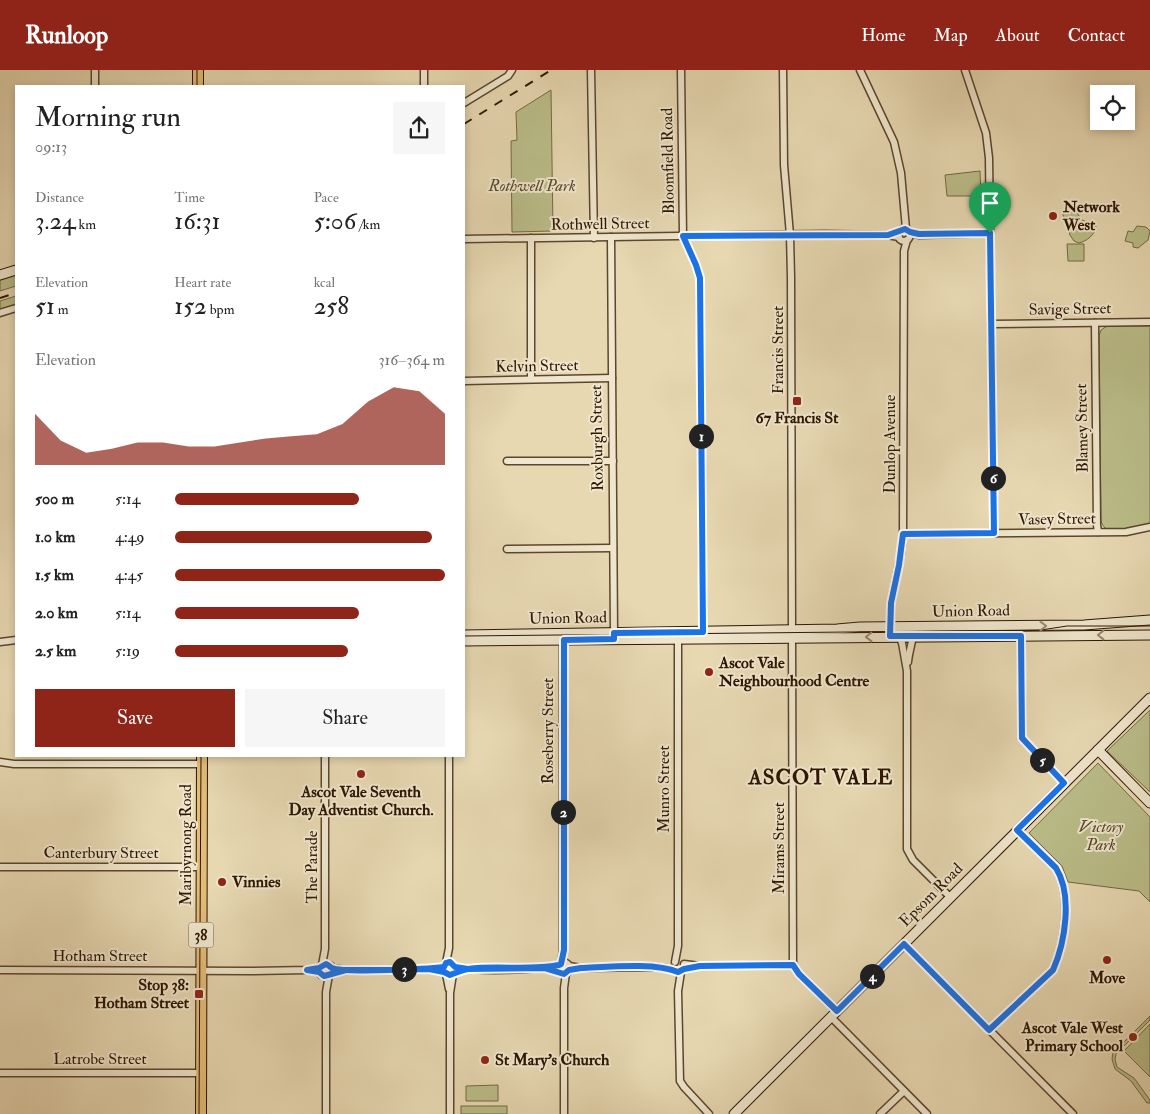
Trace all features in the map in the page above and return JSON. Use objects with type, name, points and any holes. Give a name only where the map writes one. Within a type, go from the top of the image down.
[{"type":"main road","points":[[198,70],[198,85]]},
{"type":"main road","name":"Maribyrnong Road","points":[[200,1114],[202,760]]},
{"type":"street","points":[[95,70],[95,85]]},
{"type":"street","points":[[424,70],[424,85]]},
{"type":"street","points":[[591,70],[594,238]]},
{"type":"street","name":"Bloomfield Road","points":[[681,70],[683,236],[700,278],[703,635]]},
{"type":"street","name":"Francis Street","points":[[783,70],[784,166],[790,235],[792,634]]},
{"type":"street","name":"Dunlop Avenue","points":[[860,70],[894,142],[901,173],[904,215],[903,534],[891,603],[894,632],[902,642],[907,671]]},
{"type":"street","points":[[965,70],[986,133],[988,147],[994,533]]},
{"type":"street","points":[[465,102],[508,76],[512,71]]},
{"type":"street","name":"Rothwell Street","points":[[465,239],[990,233]]},
{"type":"street","name":"Roxburgh Street","points":[[611,237],[614,636]]},
{"type":"street","points":[[531,238],[532,379]]},
{"type":"street","points":[[0,275],[15,270]]},
{"type":"street","points":[[0,313],[15,308]]},
{"type":"street","name":"Savige Street","points":[[991,324],[1150,322]]},
{"type":"street","name":"Blamey Street","points":[[1095,323],[1098,532]]},
{"type":"street","name":"Kelvin Street","points":[[465,381],[612,378]]},
{"type":"street","points":[[507,461],[613,461]]},
{"type":"street","name":"Vasey Street","points":[[903,534],[1134,532],[1150,527]]},
{"type":"street","points":[[507,549],[613,548]]},
{"type":"street","name":"Union Road","points":[[914,632],[1021,626],[1084,625],[1150,620]]},
{"type":"street","points":[[1084,625],[1084,635]]},
{"type":"street","points":[[1021,626],[1022,738],[1064,783]]},
{"type":"street","points":[[914,632],[907,671],[907,849],[913,860],[950,897]]},
{"type":"street","name":"Union Road","points":[[465,634],[614,636],[914,632],[1021,636],[1150,635]]},
{"type":"street","name":"Mirams Street","points":[[792,634],[793,965]]},
{"type":"street","name":"Munro Street","points":[[678,635],[678,991],[680,1081],[709,1114]]},
{"type":"street","name":"Union Road","points":[[465,641],[564,636]]},
{"type":"street","name":"Roseberry Street","points":[[564,636],[564,1114]]},
{"type":"street","points":[[0,637],[15,640]]},
{"type":"street","points":[[0,642],[15,640]]},
{"type":"street","name":"Epsom Road","points":[[734,1114],[1150,698]]},
{"type":"street","points":[[1098,750],[1150,803]]},
{"type":"street","name":"The Parade","points":[[325,757],[326,948],[331,970],[326,992],[326,1114]]},
{"type":"street","points":[[449,757],[450,1114]]},
{"type":"street","points":[[0,766],[14,764],[202,760]]},
{"type":"street","points":[[0,762],[14,764]]},
{"type":"street","points":[[989,1030],[1053,970],[1058,958],[1064,930],[1064,899],[1061,876],[1056,868],[1017,830]]},
{"type":"street","name":"Canterbury Street","points":[[0,867],[201,867]]},
{"type":"street","points":[[904,944],[1073,1114]]},
{"type":"street","name":"The Parade","points":[[326,948],[320,970],[326,992]]},
{"type":"street","points":[[320,970],[793,965],[834,1014],[904,1091],[928,1114]]},
{"type":"street","name":"Hotham Street","points":[[0,970],[320,970]]},
{"type":"street","points":[[320,970],[331,970]]},
{"type":"street","name":"Latrobe Street","points":[[0,1073],[200,1073]]},
{"type":"street","points":[[880,1114],[904,1091]]},
{"type":"green space","name":"Rothwell Park","points":[[551,90],[553,231],[512,232],[511,141],[517,140],[516,112]]},
{"type":"green space","points":[[980,171],[981,196],[947,196],[945,175]]},
{"type":"green space","points":[[1067,209],[1075,210],[1082,220],[1096,226],[1092,235],[1085,241],[1079,243],[1074,241],[1070,235],[1062,212]]},
{"type":"green space","points":[[1137,226],[1146,227],[1150,231],[1148,240],[1138,248],[1133,247],[1133,243],[1125,241],[1128,231],[1133,232]]},
{"type":"green space","points":[[1067,244],[1084,244],[1084,261],[1068,261]]},
{"type":"green space","points":[[15,275],[15,286],[0,291],[0,280]]},
{"type":"green space","points":[[15,296],[15,305],[0,310],[0,301]]},
{"type":"green space","points":[[1107,326],[1150,326],[1150,524],[1134,529],[1109,530],[1105,528],[1101,521],[1099,336],[1101,330]]},
{"type":"green space","points":[[1150,710],[1150,792],[1107,751]]},
{"type":"green space","name":"Victory Park","points":[[1098,763],[1150,817],[1150,902],[1139,891],[1068,882],[1062,866],[1029,833]]},
{"type":"green space","points":[[1150,1016],[1150,1020],[1116,1054],[1115,1059],[1117,1067],[1134,1078],[1150,1100],[1150,1103],[1147,1103],[1131,1081],[1115,1069],[1112,1059],[1113,1053]]},
{"type":"green space","points":[[1150,1024],[1150,1077],[1124,1051]]},
{"type":"green space","points":[[498,1085],[498,1101],[466,1101],[466,1086]]},
{"type":"green space","points":[[461,1106],[507,1106],[507,1114],[461,1114]]},
{"type":"tram line","points":[[197,70],[197,85]]},
{"type":"tram line","points":[[465,636],[1041,630],[1067,626],[1150,626]]},
{"type":"tram line","points":[[199,1114],[201,757]]},
{"type":"railway","points":[[465,123],[551,70]]},
{"type":"railway","points":[[0,298],[15,293]]},
{"type":"place","name":"Network West","points":[[1053,216]]},
{"type":"place","name":"67 Francis St","points":[[797,401]]},
{"type":"place","name":"Ascot Vale Neighbourhood Centre","points":[[709,672]]},
{"type":"place","name":"Ascot Vale Seventh Day Adventist Church.","points":[[361,774]]},
{"type":"place","name":"Vinnies","points":[[222,882]]},
{"type":"place","name":"Move","points":[[1107,960]]},
{"type":"place","name":"Stop 38: Hotham Street","points":[[199,994]]},
{"type":"place","name":"Ascot Vale West Primary School","points":[[1133,1037]]},
{"type":"place","name":"St Mary's Church","points":[[485,1060]]},
{"type":"district","name":"ASCOT VALE","points":[[821,777]]},
{"type":"route","points":[[990,233],[919,234],[905,229],[888,235],[683,236],[700,278],[703,632],[614,633],[614,639],[564,640],[564,950],[561,964],[544,968],[468,969],[450,975],[429,969],[346,970],[324,976],[319,972],[307,970],[319,968],[326,964],[329,964],[332,968],[346,970],[386,970],[429,969],[444,967],[446,963],[450,962],[455,967],[468,969],[506,968],[544,968],[560,971],[564,974],[569,970],[581,968],[656,967],[673,969],[678,972],[700,966],[793,965],[795,970],[837,1011],[904,944],[989,1030],[1053,970],[1058,958],[1064,930],[1065,911],[1061,876],[1056,868],[1017,830],[1064,783],[1022,738],[1021,636],[890,636],[892,593],[899,565],[903,534],[994,533],[990,233]]}]
